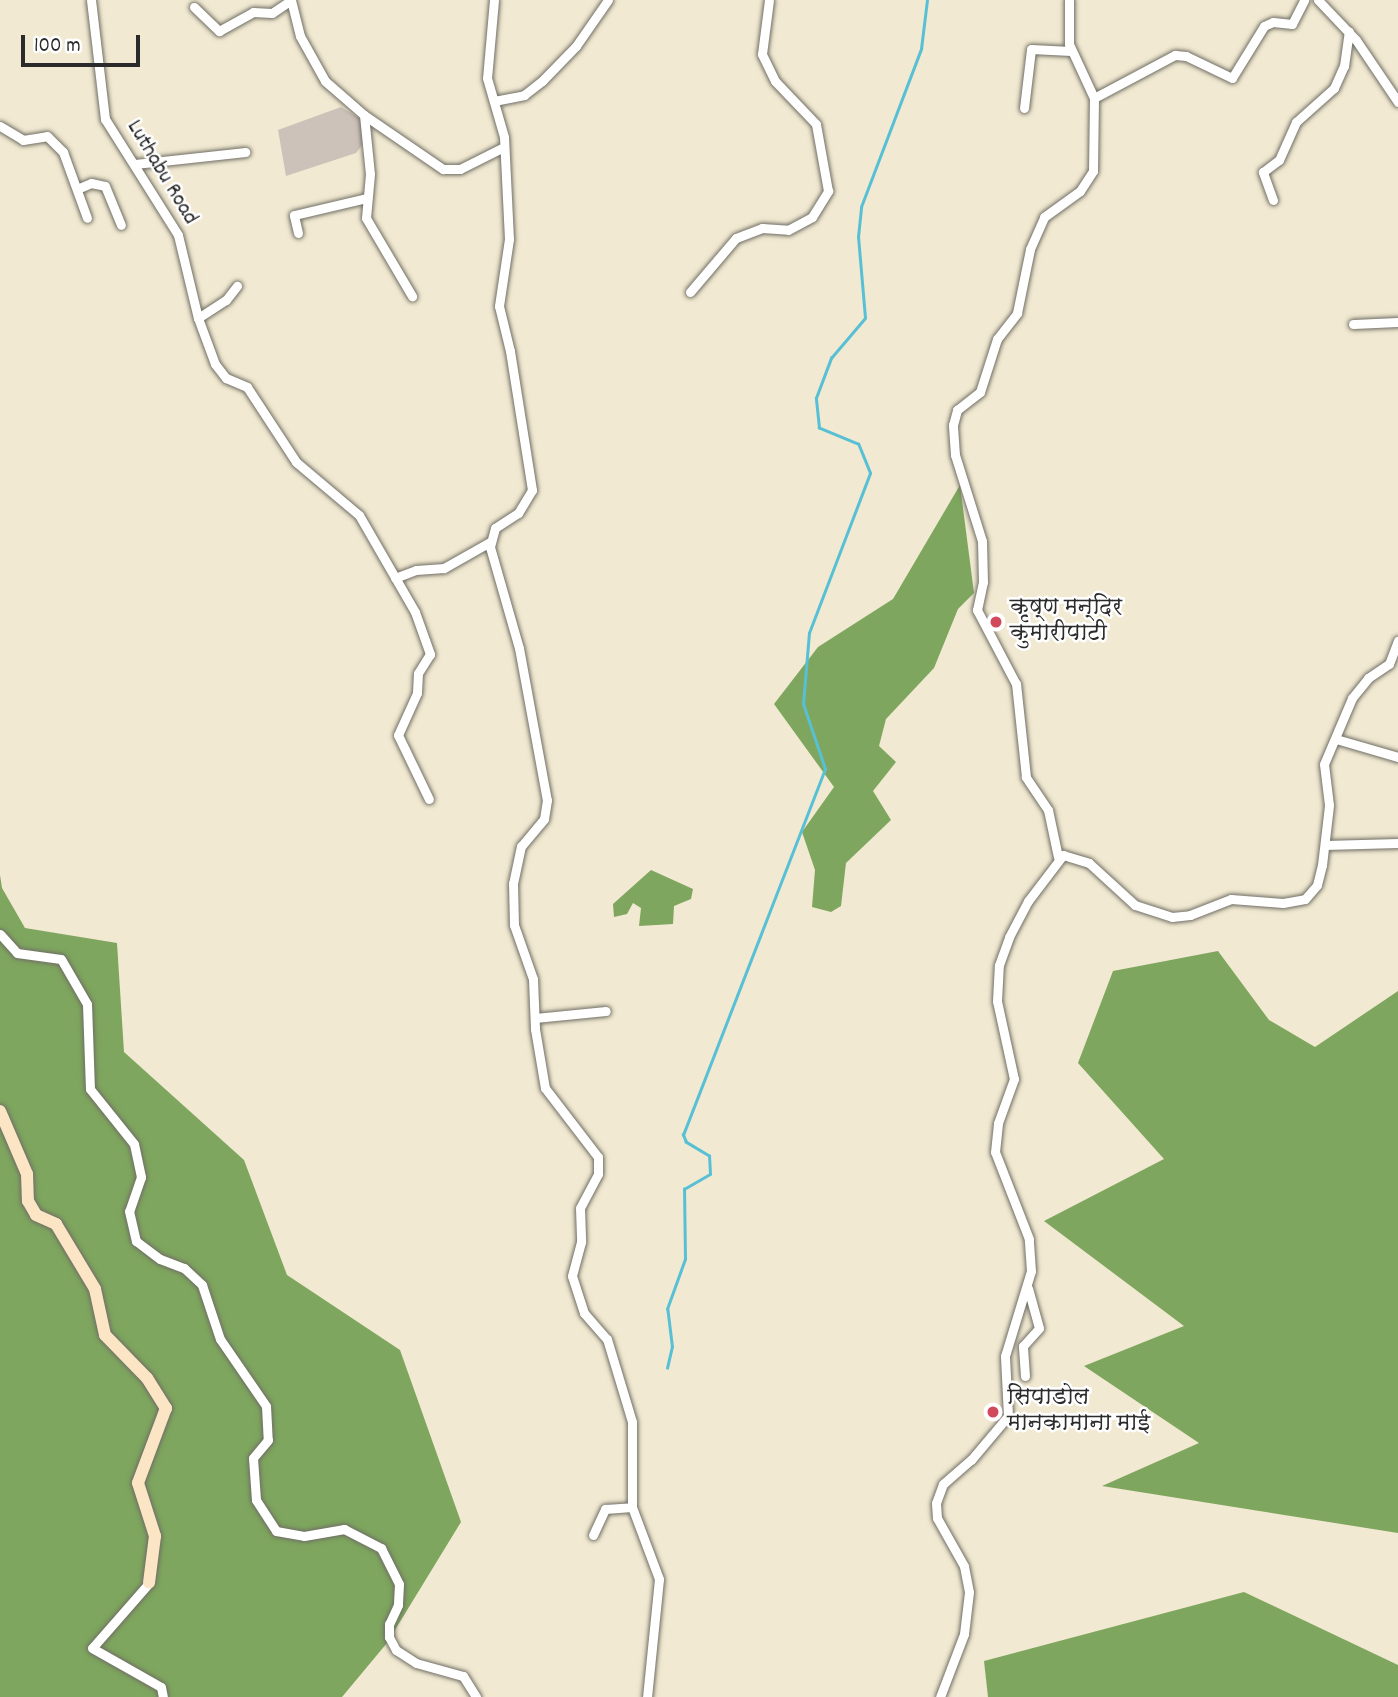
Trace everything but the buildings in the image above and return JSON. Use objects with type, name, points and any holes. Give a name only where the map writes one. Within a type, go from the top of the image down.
[{"type":"main road","points":[[0,1111],[27,1174],[28,1201],[36,1215],[56,1224],[95,1289],[105,1335],[147,1378],[166,1408],[138,1483],[155,1536],[149,1583]]},
{"type":"street","name":"Luthabu Road","points":[[92,0],[100,99],[105,119],[178,235],[198,318],[215,364],[226,378],[247,387],[296,462],[359,514],[370,537],[385,553],[395,578]]},
{"type":"street","points":[[194,7],[219,31],[253,12],[272,13],[291,0],[300,36],[325,81],[364,116],[443,169],[460,169],[504,147]]},
{"type":"street","points":[[494,0],[487,78],[504,147],[509,253],[499,306],[510,351],[532,490],[518,513],[495,528],[490,542],[519,648],[547,800],[544,818],[521,846],[513,891],[514,925],[533,979],[535,1018],[545,1088],[598,1157],[598,1174],[580,1208],[580,1242],[572,1276],[584,1313],[607,1339],[628,1401],[634,1438],[629,1477],[632,1507],[659,1579],[648,1697]]},
{"type":"street","points":[[494,101],[524,95],[542,81],[576,46],[608,0]]},
{"type":"street","points":[[690,292],[736,239],[762,229],[788,230],[812,217],[828,191],[816,124],[775,81],[762,54],[769,0]]},
{"type":"street","points":[[940,1697],[964,1634],[969,1592],[964,1566],[937,1518],[938,1492],[1008,1416],[1005,1356],[1027,1286],[1032,1250],[995,1152],[998,1123],[1014,1079],[1000,1031],[998,977],[1018,918],[1058,858],[1048,810],[1026,777],[1016,684],[977,610],[983,583],[982,541],[955,455],[953,425],[957,410],[980,392],[997,339],[1017,313],[1030,249],[1044,217],[1080,191],[1093,171],[1094,98],[1071,51],[1069,0]]},
{"type":"street","points":[[1094,98],[1111,93],[1175,55],[1186,56],[1232,78],[1264,26],[1273,22],[1292,24],[1304,0]]},
{"type":"street","points":[[1318,0],[1349,31],[1398,102]]},
{"type":"street","points":[[1273,200],[1263,172],[1279,160],[1296,122],[1334,88],[1344,66],[1349,31]]},
{"type":"street","points":[[1024,108],[1031,48],[1071,51]]},
{"type":"street","points":[[364,116],[370,174],[366,218],[411,296]]},
{"type":"street","points":[[0,126],[23,140],[47,136],[63,152],[87,218]]},
{"type":"street","points":[[135,164],[245,152]]},
{"type":"street","points":[[77,189],[91,183],[105,186],[121,225]]},
{"type":"street","points":[[298,233],[294,215],[367,198]]},
{"type":"street","points":[[198,318],[226,300],[237,286]]},
{"type":"street","points":[[1353,324],[1398,322]]},
{"type":"street","points":[[429,799],[398,735],[417,693],[418,673],[430,654],[415,612],[395,578],[416,570],[444,568],[490,542]]},
{"type":"street","points":[[1058,858],[1079,857],[1135,905],[1181,917],[1231,899],[1283,903],[1305,900],[1320,877],[1325,845],[1329,795],[1324,764],[1352,698],[1368,678],[1389,664],[1398,643]]},
{"type":"street","points":[[1336,739],[1398,757]]},
{"type":"street","points":[[1325,845],[1398,843]]},
{"type":"street","points":[[0,934],[17,953],[61,959],[87,1004],[90,1089],[134,1144],[142,1177],[129,1211],[136,1241],[160,1259],[184,1268],[202,1285],[220,1339],[265,1406],[268,1440],[253,1458],[256,1500],[276,1531],[304,1536],[344,1529],[381,1548],[399,1584],[398,1605],[389,1625],[389,1637],[396,1650],[416,1662],[463,1676],[476,1697]]},
{"type":"street","points":[[535,1018],[606,1012]]},
{"type":"street","points":[[1025,1376],[1023,1346],[1028,1335],[1039,1328],[1027,1286]]},
{"type":"street","points":[[593,1535],[605,1509],[632,1507]]},
{"type":"street","points":[[149,1583],[92,1648],[161,1687],[163,1697]]},
{"type":"shaded area","points":[[341,107],[367,123],[369,136],[356,153],[286,176],[278,130]]},
{"type":"green space","points":[[960,485],[974,593],[958,609],[934,668],[886,719],[879,746],[896,762],[873,791],[891,820],[846,863],[841,906],[831,912],[812,907],[815,870],[802,832],[834,787],[774,704],[818,647],[893,599]]},
{"type":"green space","points":[[651,870],[693,889],[691,899],[674,906],[673,924],[639,926],[641,908],[633,903],[627,914],[614,917],[613,904]]},
{"type":"green space","points":[[0,875],[2,888],[25,928],[117,943],[124,1052],[244,1160],[287,1275],[400,1350],[461,1522],[387,1643],[342,1697],[0,1697]]},
{"type":"green space","points":[[1218,951],[1269,1020],[1315,1047],[1398,991],[1398,1533],[1102,1486],[1199,1443],[1084,1366],[1184,1326],[1044,1221],[1164,1159],[1078,1063],[1113,971]]},
{"type":"green space","points":[[1244,1592],[1398,1665],[1398,1697],[988,1697],[984,1661]]},
{"type":"waterway","points":[[667,1368],[672,1347],[667,1309],[685,1259],[684,1189],[710,1174],[709,1156],[686,1142],[683,1135],[825,769],[803,704],[809,633],[870,473],[858,444],[819,428],[816,398],[831,358],[865,318],[858,237],[861,207],[921,49],[927,0]]},
{"type":"place","name":"कृष्ण मन्दिर कुमारीपाटी","points":[[996,622]]},
{"type":"place","name":"सिपाडोल मानकामाना माई","points":[[993,1412]]}]
